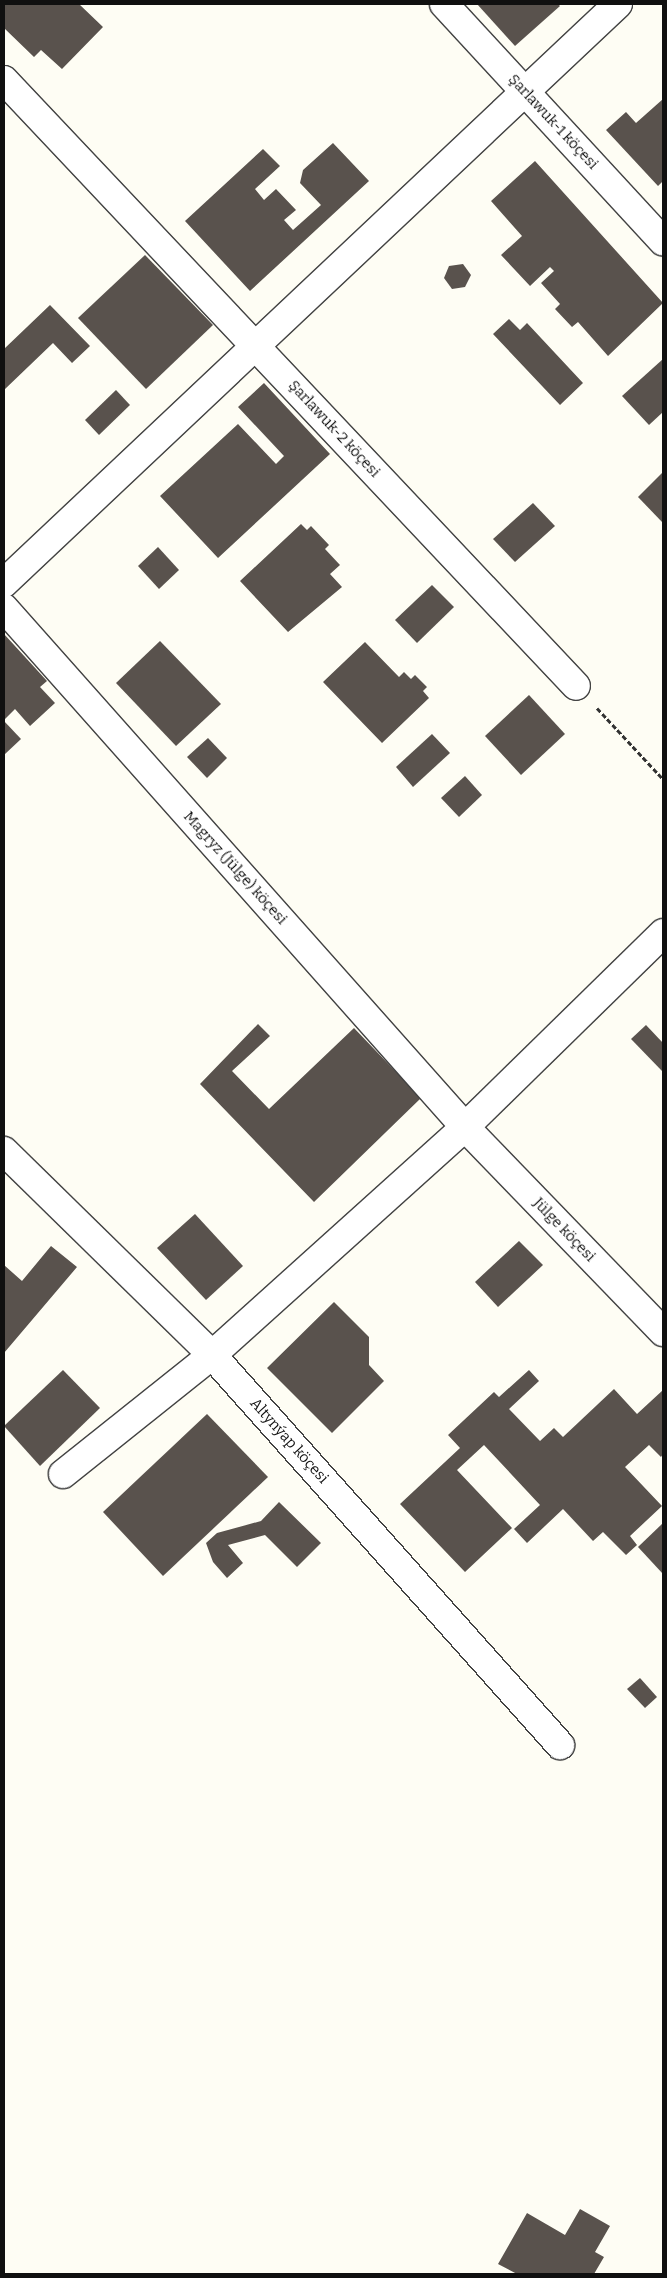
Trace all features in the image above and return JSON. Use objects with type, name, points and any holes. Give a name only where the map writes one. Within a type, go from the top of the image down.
[{"type":"street","name":"Şarlawuk-1 köçesi","points":[[444,4],[663,241]]},
{"type":"street","points":[[4,584],[255,344],[618,4]]},
{"type":"street","name":"Şarlawuk-2 köçesi","points":[[4,80],[576,686]]},
{"type":"street","name":"Magryz (Jülge) köçesi","points":[[4,608],[465,1127]]},
{"type":"street","points":[[63,1474],[212,1354],[465,1127],[663,933]]},
{"type":"street","name":"Jülge köçesi","points":[[465,1127],[663,1332]]},
{"type":"street","name":"Altynýap köçesi","points":[[4,1151],[212,1354],[560,1745]]},
{"type":"path","points":[[576,686],[663,778]]},
{"type":"building","points":[[4,4],[79,4],[103,27],[62,69],[41,50],[34,57],[4,28]]},
{"type":"building","points":[[477,4],[558,4],[560,6],[515,46]]},
{"type":"building","points":[[663,99],[663,181],[658,186],[606,130],[626,112],[636,123]]},
{"type":"building","points":[[333,143],[369,181],[250,291],[185,221],[263,149],[280,166],[255,189],[264,200],[276,189],[296,210],[284,220],[293,230],[321,205],[300,183],[303,170]]},
{"type":"building","points":[[535,161],[663,303],[608,356],[578,322],[572,327],[555,309],[560,304],[541,283],[554,271],[550,267],[530,286],[501,255],[522,236],[491,201]]},
{"type":"building","points":[[145,255],[213,325],[146,389],[78,318]]},
{"type":"building","points":[[463,264],[471,275],[465,287],[452,289],[444,278],[449,266]]},
{"type":"building","points":[[50,305],[90,346],[72,363],[53,343],[4,390],[4,349]]},
{"type":"building","points":[[509,319],[520,330],[527,323],[583,383],[560,405],[493,334]]},
{"type":"building","points":[[663,359],[663,412],[649,425],[622,396]]},
{"type":"building","points":[[264,383],[330,454],[218,558],[160,496],[238,424],[276,464],[284,456],[238,407]]},
{"type":"building","points":[[116,390],[130,405],[99,435],[85,420]]},
{"type":"building","points":[[663,472],[663,523],[638,497]]},
{"type":"building","points":[[533,503],[555,526],[515,562],[493,539]]},
{"type":"building","points":[[301,524],[307,530],[311,526],[329,545],[325,549],[340,565],[330,574],[342,587],[288,632],[240,581]]},
{"type":"building","points":[[158,547],[179,570],[159,589],[138,566]]},
{"type":"building","points":[[432,585],[454,607],[417,643],[395,620]]},
{"type":"building","points":[[4,634],[47,681],[40,687],[55,703],[30,726],[15,709],[4,720]]},
{"type":"building","points":[[160,641],[221,704],[176,746],[116,683]]},
{"type":"building","points":[[365,642],[399,677],[404,672],[411,679],[415,675],[427,687],[423,691],[429,698],[382,743],[323,682]]},
{"type":"building","points":[[529,695],[565,734],[521,775],[485,736]]},
{"type":"building","points":[[4,721],[21,739],[4,755]]},
{"type":"building","points":[[432,734],[450,753],[413,787],[396,767]]},
{"type":"building","points":[[208,738],[227,758],[207,778],[187,757]]},
{"type":"building","points":[[465,776],[482,795],[459,817],[441,798]]},
{"type":"building","points":[[258,1024],[270,1036],[232,1071],[269,1109],[354,1028],[421,1098],[314,1202],[200,1084]]},
{"type":"building","points":[[646,1025],[663,1043],[663,1072],[631,1039]]},
{"type":"building","points":[[195,1214],[243,1266],[206,1300],[157,1248]]},
{"type":"building","points":[[519,1241],[543,1265],[498,1307],[475,1282]]},
{"type":"building","points":[[51,1246],[77,1267],[4,1353],[4,1265],[22,1281]]},
{"type":"building","points":[[334,1302],[369,1337],[369,1365],[384,1381],[332,1433],[267,1368]]},
{"type":"building","points":[[63,1370],[100,1408],[40,1466],[4,1426]]},
{"type":"building","points":[[529,1370],[539,1381],[509,1409],[540,1441],[554,1428],[563,1437],[614,1389],[637,1414],[663,1390],[663,1454],[661,1457],[649,1445],[625,1467],[662,1506],[630,1536],[637,1545],[626,1555],[603,1532],[593,1541],[563,1509],[527,1543],[514,1529],[540,1505],[484,1445],[457,1470],[512,1528],[465,1572],[400,1504],[460,1448],[448,1435],[494,1392],[499,1397]]},
{"type":"building","points":[[207,1414],[268,1477],[163,1576],[103,1512]]},
{"type":"building","points":[[279,1502],[321,1543],[297,1567],[265,1535],[228,1545],[243,1563],[227,1578],[213,1562],[206,1543],[217,1533],[261,1521]]},
{"type":"building","points":[[663,1523],[663,1574],[638,1547]]},
{"type":"building","points":[[640,1678],[657,1697],[645,1708],[627,1689]]},
{"type":"building","points":[[580,2209],[610,2226],[595,2252],[604,2257],[594,2274],[517,2274],[498,2264],[527,2213],[565,2235]]}]
